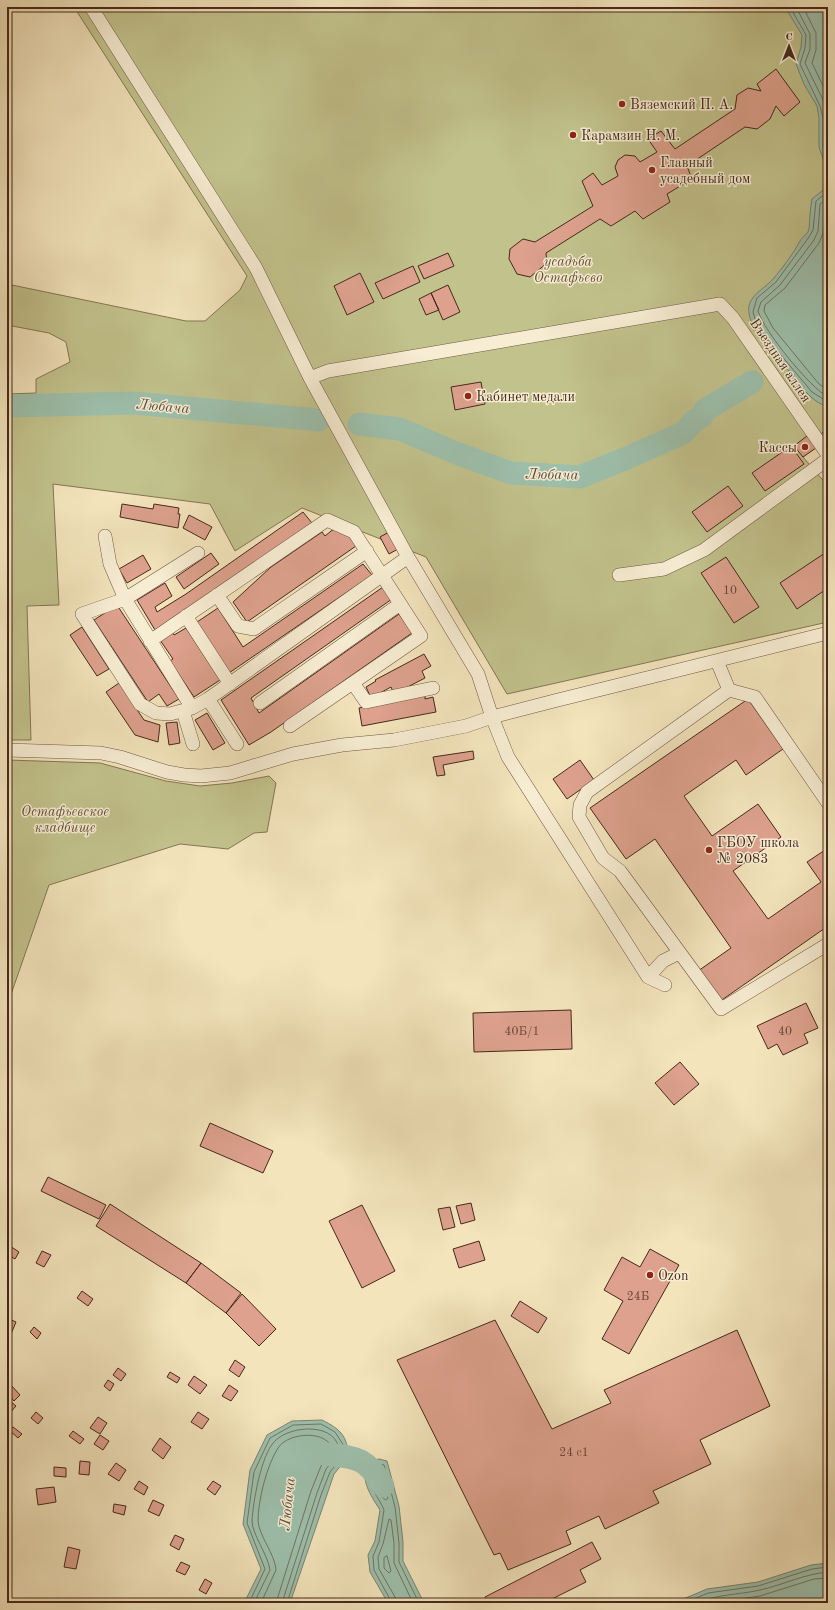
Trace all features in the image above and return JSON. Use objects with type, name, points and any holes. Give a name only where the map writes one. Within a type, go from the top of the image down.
[{"type":"street","points":[[91,7],[256,268],[310,378],[408,557],[478,674],[492,717],[508,757],[648,977],[665,985]]},
{"type":"street","name":"Въездная аллея","points":[[310,378],[328,371],[720,304],[733,318],[828,455]]},
{"type":"street","points":[[619,575],[664,569],[704,550],[828,459]]},
{"type":"street","points":[[150,641],[327,520],[354,532],[422,636],[290,726]]},
{"type":"street","points":[[105,536],[110,564],[125,600],[150,641],[187,710],[193,744]]},
{"type":"street","points":[[217,595],[238,626],[254,630],[367,551]]},
{"type":"street","points":[[198,553],[125,600],[82,614],[140,704],[156,713],[170,714],[187,710],[208,699],[408,557]]},
{"type":"street","points":[[260,703],[400,604]]},
{"type":"street","points":[[186,616],[230,684]]},
{"type":"street","points":[[7,750],[101,753],[120,757],[167,772],[184,775],[230,774],[293,754],[342,745],[394,740],[466,726],[492,717],[828,633]]},
{"type":"street","points":[[717,661],[729,690]]},
{"type":"street","points":[[353,683],[366,702],[433,688]]},
{"type":"street","points":[[729,690],[755,697],[828,803]]},
{"type":"street","points":[[729,690],[587,792],[580,804],[579,816],[603,858],[620,871],[720,1009],[828,944]]},
{"type":"street","points":[[208,699],[237,744]]},
{"type":"street","points":[[648,977],[663,961],[679,954]]},
{"type":"green space","name":"усадьба Остафьево","points":[[74,7],[828,7],[828,438],[803,457],[828,486],[828,622],[507,694],[426,557],[302,508],[235,551],[210,504],[53,484],[59,605],[27,606],[31,740],[7,740],[7,394],[36,393],[36,379],[70,362],[66,342],[49,333],[7,325],[7,284],[186,321],[205,321],[240,290],[247,276]]},
{"type":"green space","name":"Остафьевское кладбище","points":[[7,760],[100,763],[166,781],[200,786],[232,783],[269,776],[276,783],[267,832],[254,833],[228,849],[180,844],[49,885],[7,1006]]},
{"type":"water","points":[[785,7],[828,7],[828,182],[827,170],[819,147],[819,118],[817,106],[804,84],[796,64],[801,47],[802,35]]},
{"type":"water","points":[[828,182],[828,406],[822,405],[811,397],[765,344],[751,321],[749,307],[753,297],[774,278],[788,260],[801,239],[808,232],[812,199],[826,188]]},
{"type":"water","points":[[322,1420],[338,1430],[345,1438],[348,1457],[334,1474],[290,1603],[244,1603],[261,1569],[243,1524],[250,1470],[267,1435],[292,1421]]},
{"type":"water","points":[[379,1459],[387,1461],[399,1506],[403,1542],[403,1561],[424,1603],[388,1603],[370,1572],[368,1555],[375,1541],[380,1510],[367,1487],[364,1469],[365,1462]]},
{"type":"water","points":[[828,1563],[828,1603],[674,1603],[707,1589],[758,1582],[811,1565]]},
{"type":"building","name":"Главный усадебный дом","points":[[776,69],[800,102],[784,116],[776,106],[770,119],[757,129],[745,127],[687,166],[692,179],[667,194],[670,202],[643,219],[635,211],[611,226],[600,219],[546,253],[547,263],[530,277],[517,274],[509,259],[510,249],[523,239],[535,242],[593,206],[582,181],[593,173],[602,185],[618,176],[615,167],[618,160],[625,155],[635,156],[640,162],[657,152],[648,139],[661,131],[675,149],[735,109],[737,95],[748,88],[761,91],[757,84]]},
{"type":"building","points":[[448,253],[454,266],[424,279],[418,266]]},
{"type":"building","points":[[413,266],[420,282],[383,299],[375,283]]},
{"type":"building","points":[[360,273],[374,302],[347,315],[334,286]]},
{"type":"building","points":[[448,285],[460,312],[443,320],[431,293]]},
{"type":"building","points":[[431,293],[439,310],[426,315],[419,299]]},
{"type":"building","name":"Кабинет медали","points":[[481,382],[485,404],[455,410],[451,387]]},
{"type":"building","points":[[828,428],[828,438],[825,441],[820,435]]},
{"type":"building","name":"Кассы","points":[[807,436],[816,448],[803,457],[794,446]]},
{"type":"building","points":[[791,446],[804,464],[765,491],[752,473]]},
{"type":"building","points":[[728,486],[743,506],[707,532],[692,512]]},
{"type":"building","points":[[122,504],[153,509],[154,504],[179,508],[178,514],[180,514],[178,528],[120,517]]},
{"type":"building","points":[[303,512],[312,523],[155,630],[137,600],[165,583],[172,596],[155,607],[157,612],[186,594]]},
{"type":"building","points":[[189,515],[212,527],[205,540],[183,528]]},
{"type":"building","points":[[336,527],[348,535],[356,546],[247,622],[233,602],[271,567],[322,532],[325,536]]},
{"type":"building","points":[[389,532],[398,549],[389,554],[380,537]]},
{"type":"building","points":[[828,551],[828,588],[797,609],[780,583]]},
{"type":"building","points":[[211,553],[219,564],[184,589],[176,577]]},
{"type":"building","points":[[143,555],[151,569],[127,583],[119,569]]},
{"type":"building","points":[[726,557],[759,607],[734,623],[701,573]]},
{"type":"building","points":[[363,564],[372,575],[229,673],[197,622],[218,608],[243,647]]},
{"type":"building","points":[[383,587],[392,599],[251,698],[259,713],[399,614],[412,633],[271,732],[249,745],[221,700]]},
{"type":"building","points":[[117,605],[179,699],[167,706],[159,694],[148,702],[94,620]]},
{"type":"building","points":[[82,627],[109,669],[97,676],[70,635]]},
{"type":"building","points":[[186,628],[220,680],[194,697],[170,661],[173,659],[160,640],[172,632],[174,635]]},
{"type":"building","points":[[424,654],[431,666],[422,671],[425,678],[394,694],[391,687],[371,698],[366,687],[376,681],[375,680]]},
{"type":"building","points":[[119,683],[144,720],[160,725],[158,742],[135,735],[106,692]]},
{"type":"building","points":[[425,695],[425,699],[433,697],[436,712],[362,726],[359,708]]},
{"type":"building","points":[[748,699],[783,749],[746,775],[736,760],[684,796],[712,836],[758,804],[781,837],[733,871],[768,919],[821,882],[807,862],[828,848],[828,926],[719,1002],[698,971],[731,948],[655,839],[626,859],[590,808]]},
{"type":"building","points":[[207,713],[225,743],[213,750],[195,720]]},
{"type":"building","points":[[177,722],[180,743],[169,745],[166,723]]},
{"type":"building","points":[[473,751],[474,759],[443,765],[445,775],[437,776],[433,757]]},
{"type":"building","points":[[580,760],[594,780],[567,799],[553,779]]},
{"type":"building","points":[[806,1003],[818,1028],[804,1034],[808,1043],[783,1055],[777,1044],[768,1049],[757,1026]]},
{"type":"building","points":[[571,1010],[572,1049],[474,1052],[473,1013]]},
{"type":"building","points":[[680,1062],[699,1084],[674,1105],[655,1083]]},
{"type":"building","points":[[210,1123],[273,1151],[263,1173],[200,1146]]},
{"type":"building","points":[[48,1177],[106,1205],[99,1219],[41,1191]]},
{"type":"building","points":[[471,1203],[475,1220],[461,1224],[456,1206]]},
{"type":"building","points":[[110,1204],[201,1263],[186,1283],[96,1226]]},
{"type":"building","points":[[362,1205],[395,1271],[362,1288],[329,1221]]},
{"type":"building","points":[[450,1207],[455,1227],[443,1230],[438,1209]]},
{"type":"building","points":[[479,1241],[485,1260],[459,1268],[453,1249]]},
{"type":"building","points":[[10,1246],[19,1252],[15,1259],[7,1254]]},
{"type":"building","points":[[650,1249],[679,1265],[629,1354],[602,1339],[623,1301],[604,1290],[622,1257],[640,1267]]},
{"type":"building","points":[[42,1251],[51,1255],[44,1267],[36,1263]]},
{"type":"building","points":[[201,1263],[241,1293],[226,1313],[186,1283]]},
{"type":"building","points":[[82,1291],[93,1299],[88,1306],[77,1298]]},
{"type":"building","points":[[242,1294],[276,1329],[259,1346],[226,1313]]},
{"type":"building","points":[[520,1301],[547,1318],[538,1333],[511,1316]]},
{"type":"building","points":[[7,1318],[16,1322],[11,1334],[7,1332]]},
{"type":"building","points":[[495,1320],[552,1429],[611,1403],[604,1390],[737,1330],[770,1406],[700,1440],[711,1464],[653,1491],[659,1503],[605,1529],[599,1516],[566,1531],[571,1544],[508,1570],[500,1553],[494,1555],[397,1360]]},
{"type":"building","points":[[34,1327],[41,1333],[37,1339],[30,1332]]},
{"type":"building","points":[[235,1360],[245,1367],[239,1377],[229,1370]]},
{"type":"building","points":[[118,1368],[126,1374],[121,1381],[113,1375]]},
{"type":"building","points":[[170,1372],[180,1378],[177,1383],[167,1377]]},
{"type":"building","points":[[194,1376],[207,1385],[200,1394],[188,1385]]},
{"type":"building","points":[[108,1380],[114,1384],[110,1391],[104,1386]]},
{"type":"building","points":[[11,1385],[20,1395],[14,1401],[7,1393],[7,1389]]},
{"type":"building","points":[[229,1385],[238,1391],[231,1401],[222,1396]]},
{"type":"building","points":[[10,1401],[16,1406],[8,1415],[7,1405]]},
{"type":"building","points":[[36,1412],[43,1418],[38,1424],[31,1418]]},
{"type":"building","points":[[198,1412],[209,1419],[202,1429],[191,1422]]},
{"type":"building","points":[[98,1417],[107,1423],[100,1434],[90,1428]]},
{"type":"building","points":[[13,1427],[22,1434],[18,1438],[9,1430]]},
{"type":"building","points":[[73,1431],[84,1439],[80,1444],[69,1436]]},
{"type":"building","points":[[100,1435],[109,1441],[103,1450],[94,1444]]},
{"type":"building","points":[[160,1438],[171,1447],[163,1459],[152,1450]]},
{"type":"building","points":[[80,1461],[90,1462],[89,1475],[79,1474]]},
{"type":"building","points":[[116,1463],[126,1470],[119,1481],[108,1474]]},
{"type":"building","points":[[54,1467],[66,1468],[66,1477],[54,1476]]},
{"type":"building","points":[[139,1481],[148,1487],[144,1495],[134,1489]]},
{"type":"building","points":[[213,1481],[221,1486],[215,1495],[207,1489]]},
{"type":"building","points":[[54,1487],[56,1502],[38,1505],[36,1489]]},
{"type":"building","points":[[153,1500],[164,1505],[159,1516],[148,1511]]},
{"type":"building","points":[[114,1504],[126,1506],[124,1515],[113,1512]]},
{"type":"building","points":[[175,1535],[184,1539],[179,1550],[170,1545]]},
{"type":"building","points":[[592,1542],[601,1559],[580,1570],[586,1582],[544,1603],[488,1603],[485,1597]]},
{"type":"building","points":[[68,1547],[80,1550],[76,1569],[64,1567]]},
{"type":"building","points":[[181,1562],[190,1566],[185,1575],[176,1571]]},
{"type":"building","points":[[205,1579],[212,1583],[206,1594],[199,1590]]},
{"type":"waterway","name":"Любача","points":[[359,424],[400,429],[456,453],[511,473],[580,477],[683,433],[694,421],[702,416],[705,410],[752,382]]},
{"type":"waterway","name":"Любача","points":[[7,406],[133,403],[319,420]]},
{"type":"waterway","name":"Любача","points":[[318,1453],[357,1459],[370,1468],[383,1486]]},
{"type":"place","name":"Вяземский П. А.","points":[[622,104]]},
{"type":"place","name":"Карамзин Н. М.","points":[[573,135]]},
{"type":"place","name":"Главный усадебный дом","points":[[652,170]]},
{"type":"place","name":"Кабинет медали","points":[[468,396]]},
{"type":"place","name":"Кассы","points":[[805,447]]},
{"type":"place","name":"ГБОУ школа № 2083","points":[[709,850]]},
{"type":"place","name":"Ozon","points":[[650,1275]]}]
